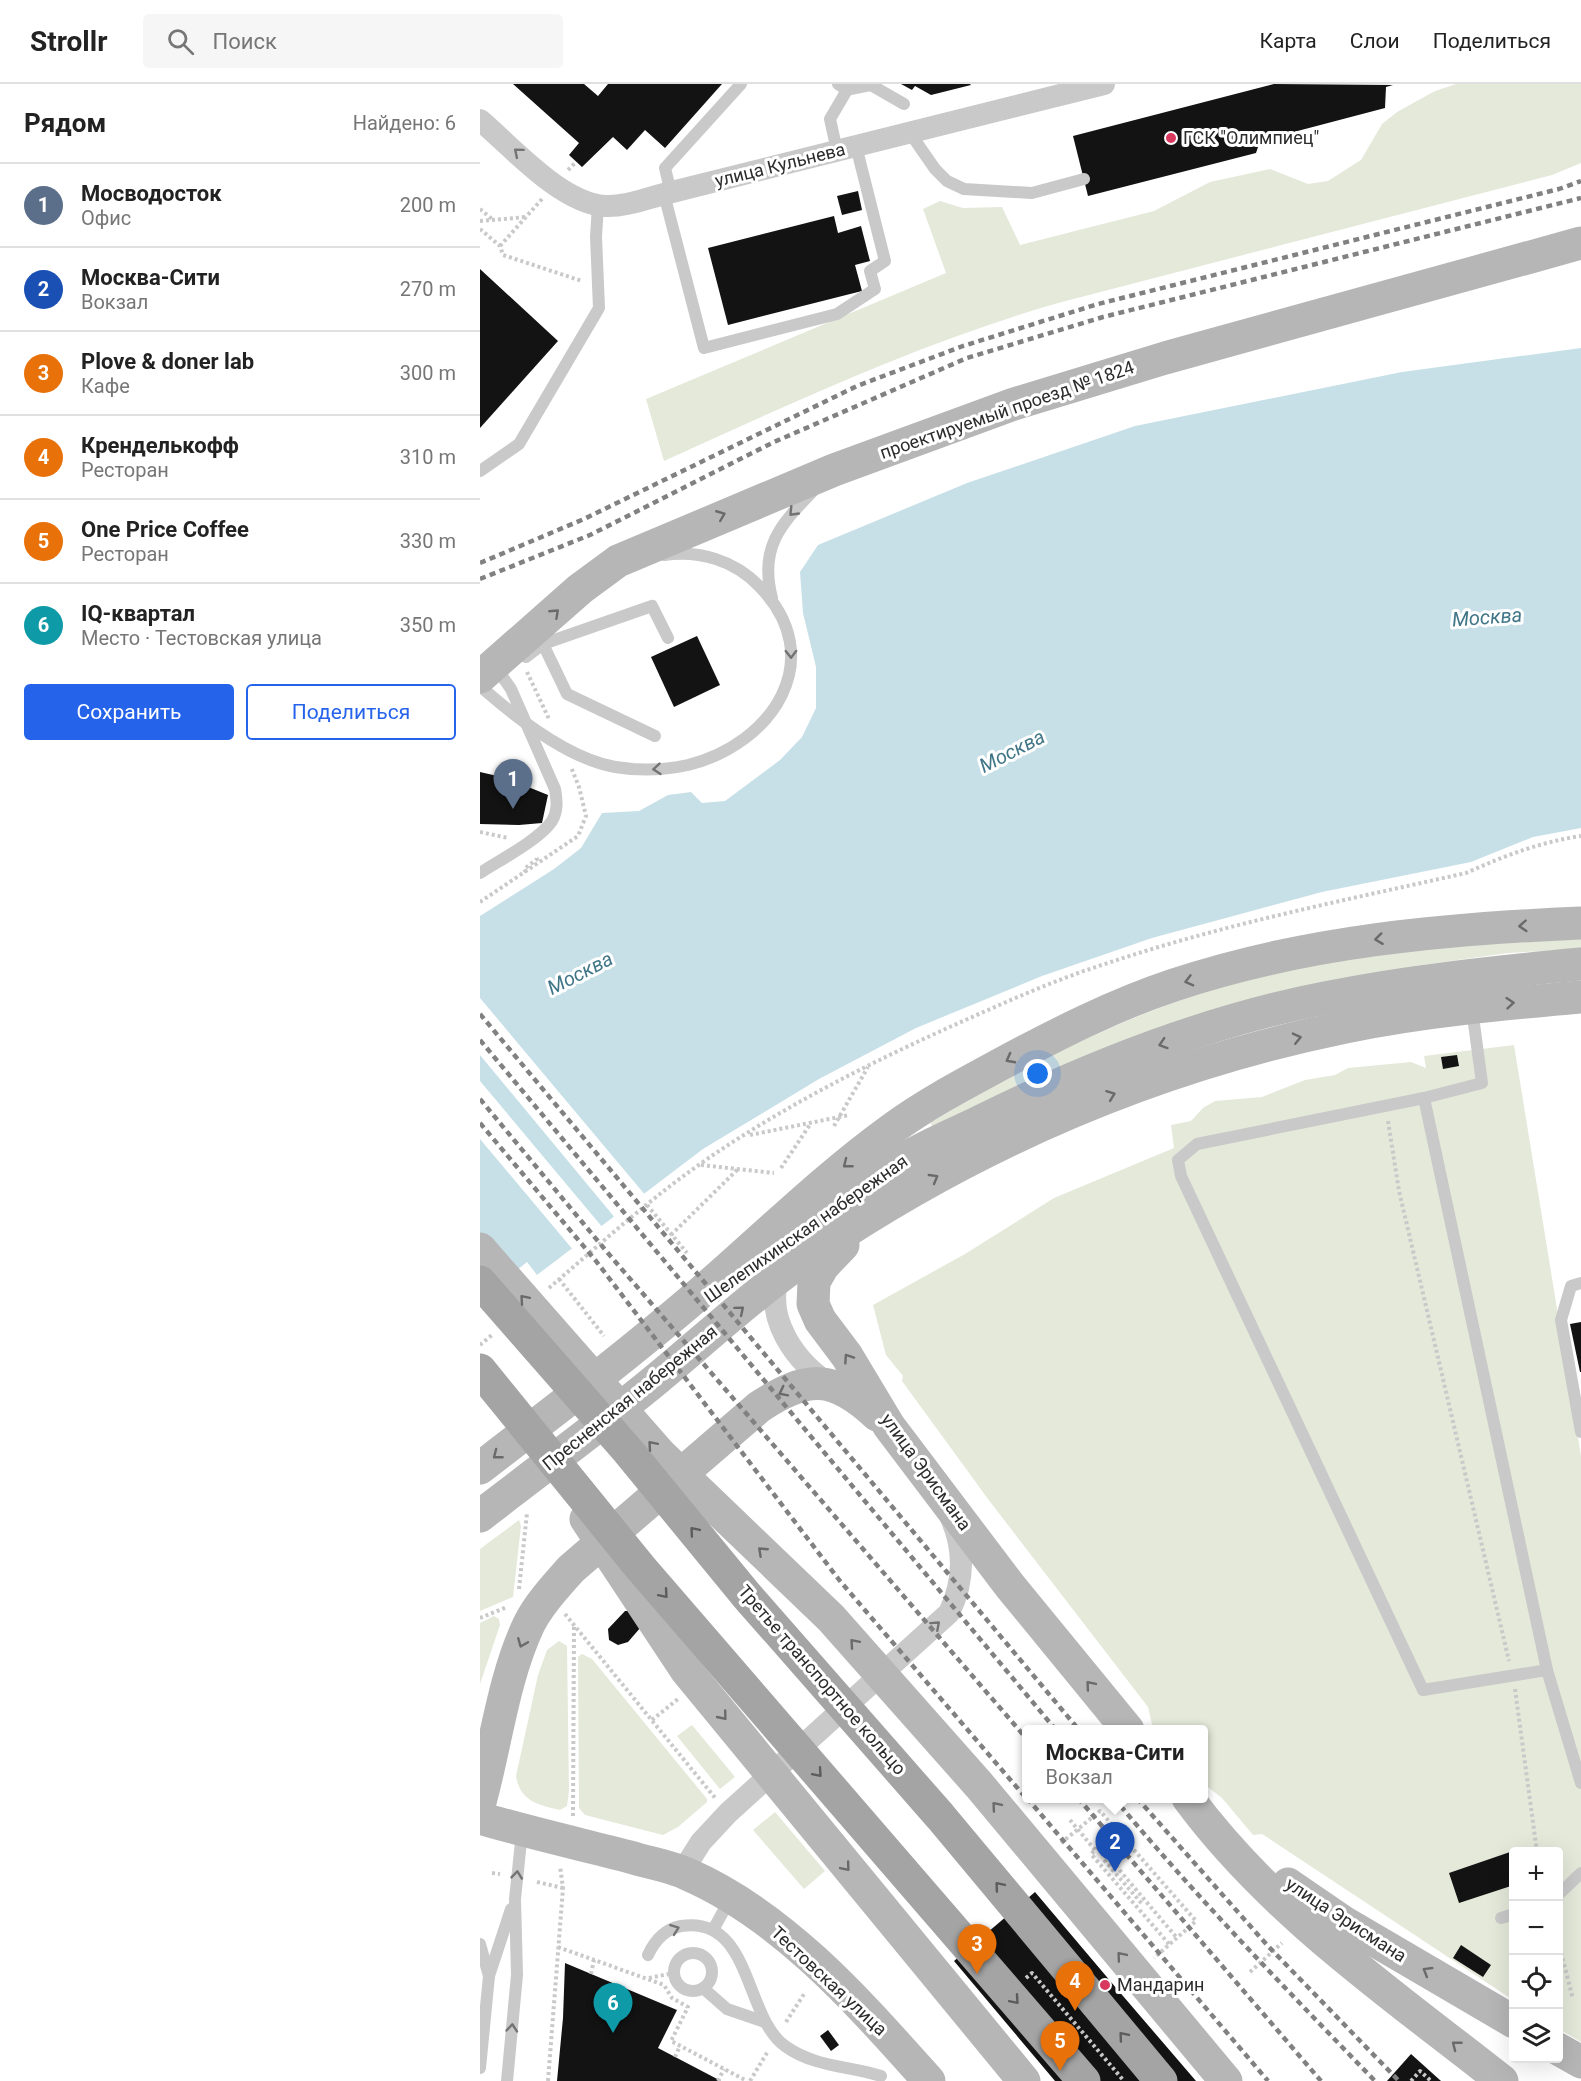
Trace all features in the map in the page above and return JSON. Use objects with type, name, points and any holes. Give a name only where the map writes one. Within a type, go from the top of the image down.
[{"type":"main road","name":"проектируемый проезд № 1824","points":[[499,674],[580,589],[618,561],[834,470],[1014,404],[1165,358],[1581,243]]},
{"type":"main road","points":[[615,1346],[701,1292],[821,1185],[893,1128],[948,1092],[1105,1011],[1175,985],[1281,956],[1352,942],[1437,932],[1581,923]]},
{"type":"main road","name":"Шелепихинская набережная","points":[[615,1346],[806,1229],[855,1191],[909,1156],[1047,1088],[1132,1054],[1231,1022],[1324,998],[1465,974],[1581,964]]},
{"type":"main road","name":"Шелепихинская набережная","points":[[778,1278],[883,1207],[964,1160],[1051,1118],[1133,1087],[1268,1044],[1347,1026],[1472,1007],[1581,997]]},
{"type":"main road","name":"улица Эрисмана","points":[[883,1207],[823,1266],[814,1282],[813,1304],[820,1320],[847,1356],[889,1426],[1020,1598],[1124,1725]]},
{"type":"main road","points":[[480,1248],[660,1454],[805,1591],[979,1785],[1226,2081]]},
{"type":"main road","name":"Пресненская набережная","points":[[480,1516],[655,1381],[778,1278]]},
{"type":"main road","name":"Третье транспортное кольцо","points":[[480,1282],[628,1451],[747,1596],[940,1816],[1161,2081]]},
{"type":"main road","name":"Пресненская набережная","points":[[480,1468],[615,1346]]},
{"type":"main road","points":[[480,1370],[578,1507],[686,1670],[1024,2081]]},
{"type":"main road","points":[[480,1370],[640,1567],[1084,2081]]},
{"type":"main road","points":[[480,1802],[514,1661],[530,1623],[550,1592],[595,1547],[759,1407],[800,1384],[819,1383],[836,1387],[866,1404],[889,1426]]},
{"type":"main road","points":[[1194,1803],[1244,1866],[1320,1937],[1502,2081]]},
{"type":"main road","name":"улица Эрисмана","points":[[1196,1803],[1262,1863],[1303,1896],[1509,2019]]},
{"type":"main road","name":"Тестовская улица","points":[[480,1818],[682,1872],[730,1898],[760,1917],[810,1958],[890,2068],[929,2081]]},
{"type":"main road","points":[[1563,2052],[1581,2062]]},
{"type":"street","name":"улица Кульнева","points":[[480,120],[560,188],[576,198],[598,205],[622,204],[1104,84]]},
{"type":"street","points":[[806,1229],[789,1249],[778,1278],[777,1313],[785,1335],[803,1364],[817,1376],[836,1387]]},
{"type":"street","points":[[682,1872],[695,1849],[728,1813],[949,1613],[957,1597],[961,1576],[961,1552],[955,1527],[935,1484]]},
{"type":"lane","points":[[741,84],[665,168],[668,194],[704,348],[837,314],[875,289],[870,272],[885,261],[846,149],[830,119],[842,87],[871,85],[904,104]]},
{"type":"lane","points":[[910,133],[935,170],[947,181],[964,189],[1032,192],[1084,179]]},
{"type":"lane","points":[[480,471],[519,444],[599,308],[596,237],[598,205]]},
{"type":"lane","points":[[773,600],[768,565],[772,542],[785,519],[834,470]]},
{"type":"lane","points":[[499,674],[511,713],[547,738],[613,767],[648,770],[688,765],[720,753],[738,742],[773,711],[785,692],[791,674],[791,644],[783,616],[773,600],[745,571],[706,556],[676,553],[618,561]]},
{"type":"lane","points":[[499,674],[543,644],[652,606],[668,638]]},
{"type":"lane","points":[[543,644],[567,694],[655,736]]},
{"type":"lane","points":[[480,873],[544,830],[552,820],[557,805],[555,789],[499,674]]},
{"type":"lane","points":[[1472,1007],[1482,1083],[1424,1098],[1197,1144],[1178,1160],[1181,1176],[1423,1689],[1547,1670]]},
{"type":"lane","points":[[1424,1098],[1547,1670],[1581,1783]]},
{"type":"lane","points":[[1581,1283],[1571,1286],[1562,1320],[1581,1432]]},
{"type":"lane","points":[[507,2081],[516,1975],[515,1899],[522,1831]]},
{"type":"lane","points":[[1563,1890],[1581,1873]]},
{"type":"lane","points":[[713,1930],[730,1898]]},
{"type":"lane","points":[[480,2068],[489,1976],[515,1899]]},
{"type":"lane","points":[[1501,1918],[1509,1916]]},
{"type":"lane","points":[[648,1955],[659,1937],[676,1927],[697,1926],[713,1930],[733,1950],[744,1967],[765,2022],[785,2046],[822,2065],[890,2068]]},
{"type":"lane","points":[[480,1944],[489,1976]]},
{"type":"lane","points":[[700,1954],[711,1964],[711,1978],[703,1988],[687,1990],[681,1986],[674,1973],[676,1965],[685,1955],[700,1954]]},
{"type":"lane","points":[[703,1988],[727,2009],[765,2022]]},
{"type":"path","points":[[567,171],[576,162]]},
{"type":"path","points":[[500,246],[544,196]]},
{"type":"path","points":[[480,209],[493,220]]},
{"type":"path","points":[[480,221],[526,217]]},
{"type":"path","points":[[480,229],[500,246],[503,255],[598,286]]},
{"type":"path","points":[[499,674],[526,672],[551,723]]},
{"type":"path","points":[[526,872],[524,869],[537,860]]},
{"type":"path","points":[[834,1126],[868,1067]]},
{"type":"path","points":[[1386,1106],[1402,1202],[1513,1675],[1536,1847]]},
{"type":"path","points":[[745,1136],[849,1115]]},
{"type":"path","points":[[781,1168],[812,1123]]},
{"type":"path","points":[[700,1164],[774,1173]]},
{"type":"path","points":[[671,1235],[738,1169]]},
{"type":"path","points":[[647,1205],[687,1253]]},
{"type":"path","points":[[559,1279],[615,1346]]},
{"type":"path","points":[[518,1594],[527,1506]]},
{"type":"path","points":[[480,1618],[507,1607]]},
{"type":"path","points":[[563,1611],[721,1804]]},
{"type":"path","points":[[573,1818],[574,1625]]},
{"type":"path","points":[[652,1720],[680,1698],[686,1705]]},
{"type":"path","points":[[1100,1810],[1196,1921]]},
{"type":"path","points":[[1070,1820],[1095,1850]]},
{"type":"path","points":[[1169,1944],[1143,1905],[1099,1846],[1091,1854],[1143,1905],[1177,1938]]},
{"type":"path","points":[[1104,1860],[1143,1905]]},
{"type":"path","points":[[548,2081],[562,1888],[560,1865]]},
{"type":"path","points":[[492,1873],[500,1874]]},
{"type":"path","points":[[537,1882],[562,1888]]},
{"type":"path","points":[[1250,1972],[1282,1943]]},
{"type":"path","points":[[558,1947],[664,1985],[672,1998],[688,2007],[671,2041],[749,2081],[772,2045]]},
{"type":"path","points":[[1562,1955],[1573,1999]]},
{"type":"path","points":[[591,1974],[594,1960]]},
{"type":"path","points":[[647,1979],[674,1973]]},
{"type":"path","points":[[786,2022],[804,1994]]},
{"type":"path","points":[[675,2057],[680,2046]]},
{"type":"path","points":[[718,2081],[724,2069]]},
{"type":"path","points":[[1411,2081],[1420,2071],[1431,2081]]},
{"type":"shaded area","points":[[1456,84],[1581,84],[1581,163],[1552,175],[1058,303],[1007,319],[956,336],[858,375],[664,461],[646,399],[946,273],[923,209],[940,201],[963,208],[1002,207],[1020,245],[1154,211],[1210,182],[1270,169],[1308,184],[1328,181],[1361,160],[1382,124],[1397,112],[1435,91]]},
{"type":"shaded area","points":[[1581,939],[1581,949],[1508,953],[1415,966],[933,1127],[930,1123],[1072,1046],[1172,1003],[1223,986],[1275,972],[1359,956],[1454,946]]},
{"type":"shaded area","points":[[1514,1045],[1581,1456],[1581,2042],[1563,2031],[1563,1847],[1509,1847],[1509,1997],[1262,1834],[1253,1835],[1222,1798],[1208,1787],[1208,1725],[1152,1725],[1148,1707],[988,1499],[902,1381],[903,1376],[886,1355],[873,1305],[965,1254],[1054,1198],[1174,1148],[1171,1125],[1191,1121],[1203,1108],[1215,1101],[1262,1097],[1305,1080],[1335,1075],[1348,1068],[1411,1062],[1426,1068],[1424,1056]]},
{"type":"shaded area","points":[[519,1520],[521,1526],[513,1597],[480,1611],[480,1549]]},
{"type":"shaded area","points":[[494,1616],[499,1619],[500,1625],[480,1684],[480,1623]]},
{"type":"shaded area","points":[[559,1641],[567,1646],[569,1791],[567,1806],[560,1810],[531,1801],[521,1791],[516,1776],[538,1675],[547,1650]]},
{"type":"shaded area","points":[[582,1654],[592,1659],[707,1799],[707,1802],[678,1827],[663,1835],[585,1815],[579,1808],[578,1657]]},
{"type":"shaded area","points":[[692,1725],[735,1777],[720,1789],[677,1736]]},
{"type":"shaded area","points":[[775,1812],[825,1871],[804,1889],[753,1830]]},
{"type":"water","name":"Москва","points":[[1581,348],[1581,828],[1533,837],[1471,862],[1322,892],[1152,938],[1042,976],[916,1028],[819,1079],[703,1149],[537,1275],[527,1262],[480,1300],[480,916],[554,869],[581,848],[602,813],[639,811],[668,795],[691,792],[702,803],[725,801],[780,760],[802,737],[816,708],[816,667],[803,613],[800,572],[818,545],[967,483],[1135,426],[1402,372]]},
{"type":"pier","points":[[480,998],[646,1196],[616,1219],[480,1055]]},
{"type":"pier","points":[[480,1081],[603,1228],[574,1251],[480,1139]]},
{"type":"building","points":[[513,84],[584,84],[598,96],[608,84],[722,84],[665,148],[645,130],[627,150],[613,137],[582,167],[569,155],[579,143]]},
{"type":"building","points":[[901,84],[971,85],[931,95],[915,86],[912,90]]},
{"type":"building","name":"ГСК \"Олимпиец\"","points":[[1274,84],[1393,85],[1386,87],[1385,108],[1260,141],[1256,153],[1088,196],[1073,136]]},
{"type":"building","points":[[858,191],[862,210],[842,215],[837,196]]},
{"type":"building","points":[[834,216],[838,233],[861,226],[870,261],[855,265],[862,291],[728,325],[708,248]]},
{"type":"building","points":[[480,269],[558,341],[480,428]]},
{"type":"building","points":[[697,636],[720,685],[674,707],[651,657]]},
{"type":"building","points":[[480,772],[506,778],[548,795],[542,823],[480,824]]},
{"type":"building","points":[[1457,1055],[1459,1066],[1443,1069],[1441,1057]]},
{"type":"building","points":[[1581,1322],[1581,1372],[1580,1372],[1570,1324]]},
{"type":"building","points":[[625,1611],[630,1611],[641,1627],[628,1642],[618,1645],[609,1640],[608,1629]]},
{"type":"building","points":[[1509,1852],[1509,1887],[1459,1903],[1449,1873]]},
{"type":"building","points":[[1035,1892],[1196,2081],[1055,2081],[954,1961]]},
{"type":"building","points":[[1461,1945],[1491,1965],[1483,1977],[1453,1958]]},
{"type":"building","points":[[565,1963],[677,2010],[658,2048],[721,2081],[557,2081]]},
{"type":"building","points":[[828,2030],[839,2045],[831,2051],[820,2036]]},
{"type":"building","points":[[1411,2054],[1441,2081],[1387,2081]]},
{"type":"railway","points":[[480,563],[584,519],[857,386],[963,346],[1098,304],[1559,189],[1581,181]]},
{"type":"railway","points":[[480,579],[590,535],[774,442],[967,358],[1103,317],[1581,198]]},
{"type":"railway","points":[[480,1014],[1075,1725]]},
{"type":"railway","points":[[480,1040],[1052,1725]]},
{"type":"railway","points":[[480,1099],[607,1252],[1022,1733]]},
{"type":"railway","points":[[480,1123],[596,1261],[840,1581],[1022,1793]]},
{"type":"railway","points":[[1031,1803],[1268,2081]]},
{"type":"railway","points":[[1082,1803],[1321,2081]]},
{"type":"railway","points":[[1118,1803],[1209,1907],[1375,2081]]},
{"type":"railway","points":[[1141,1803],[1267,1945],[1399,2081]]},
{"type":"place","name":"ГСК \"Олимпиец\"","points":[[1171,138]]},
{"type":"place","name":"Мосводосток","points":[[513,809]]},
{"type":"place","name":"Москва-Сити","points":[[1115,1872]]},
{"type":"place","name":"Plove & doner lab","points":[[977,1974]]},
{"type":"place","name":"Мандарин","points":[[1105,1985]]},
{"type":"place","name":"Кренделькофф","points":[[1075,2011]]},
{"type":"place","name":"IQ-квартал","points":[[613,2033]]},
{"type":"place","name":"One Price Coffee","points":[[1060,2071]]}]
